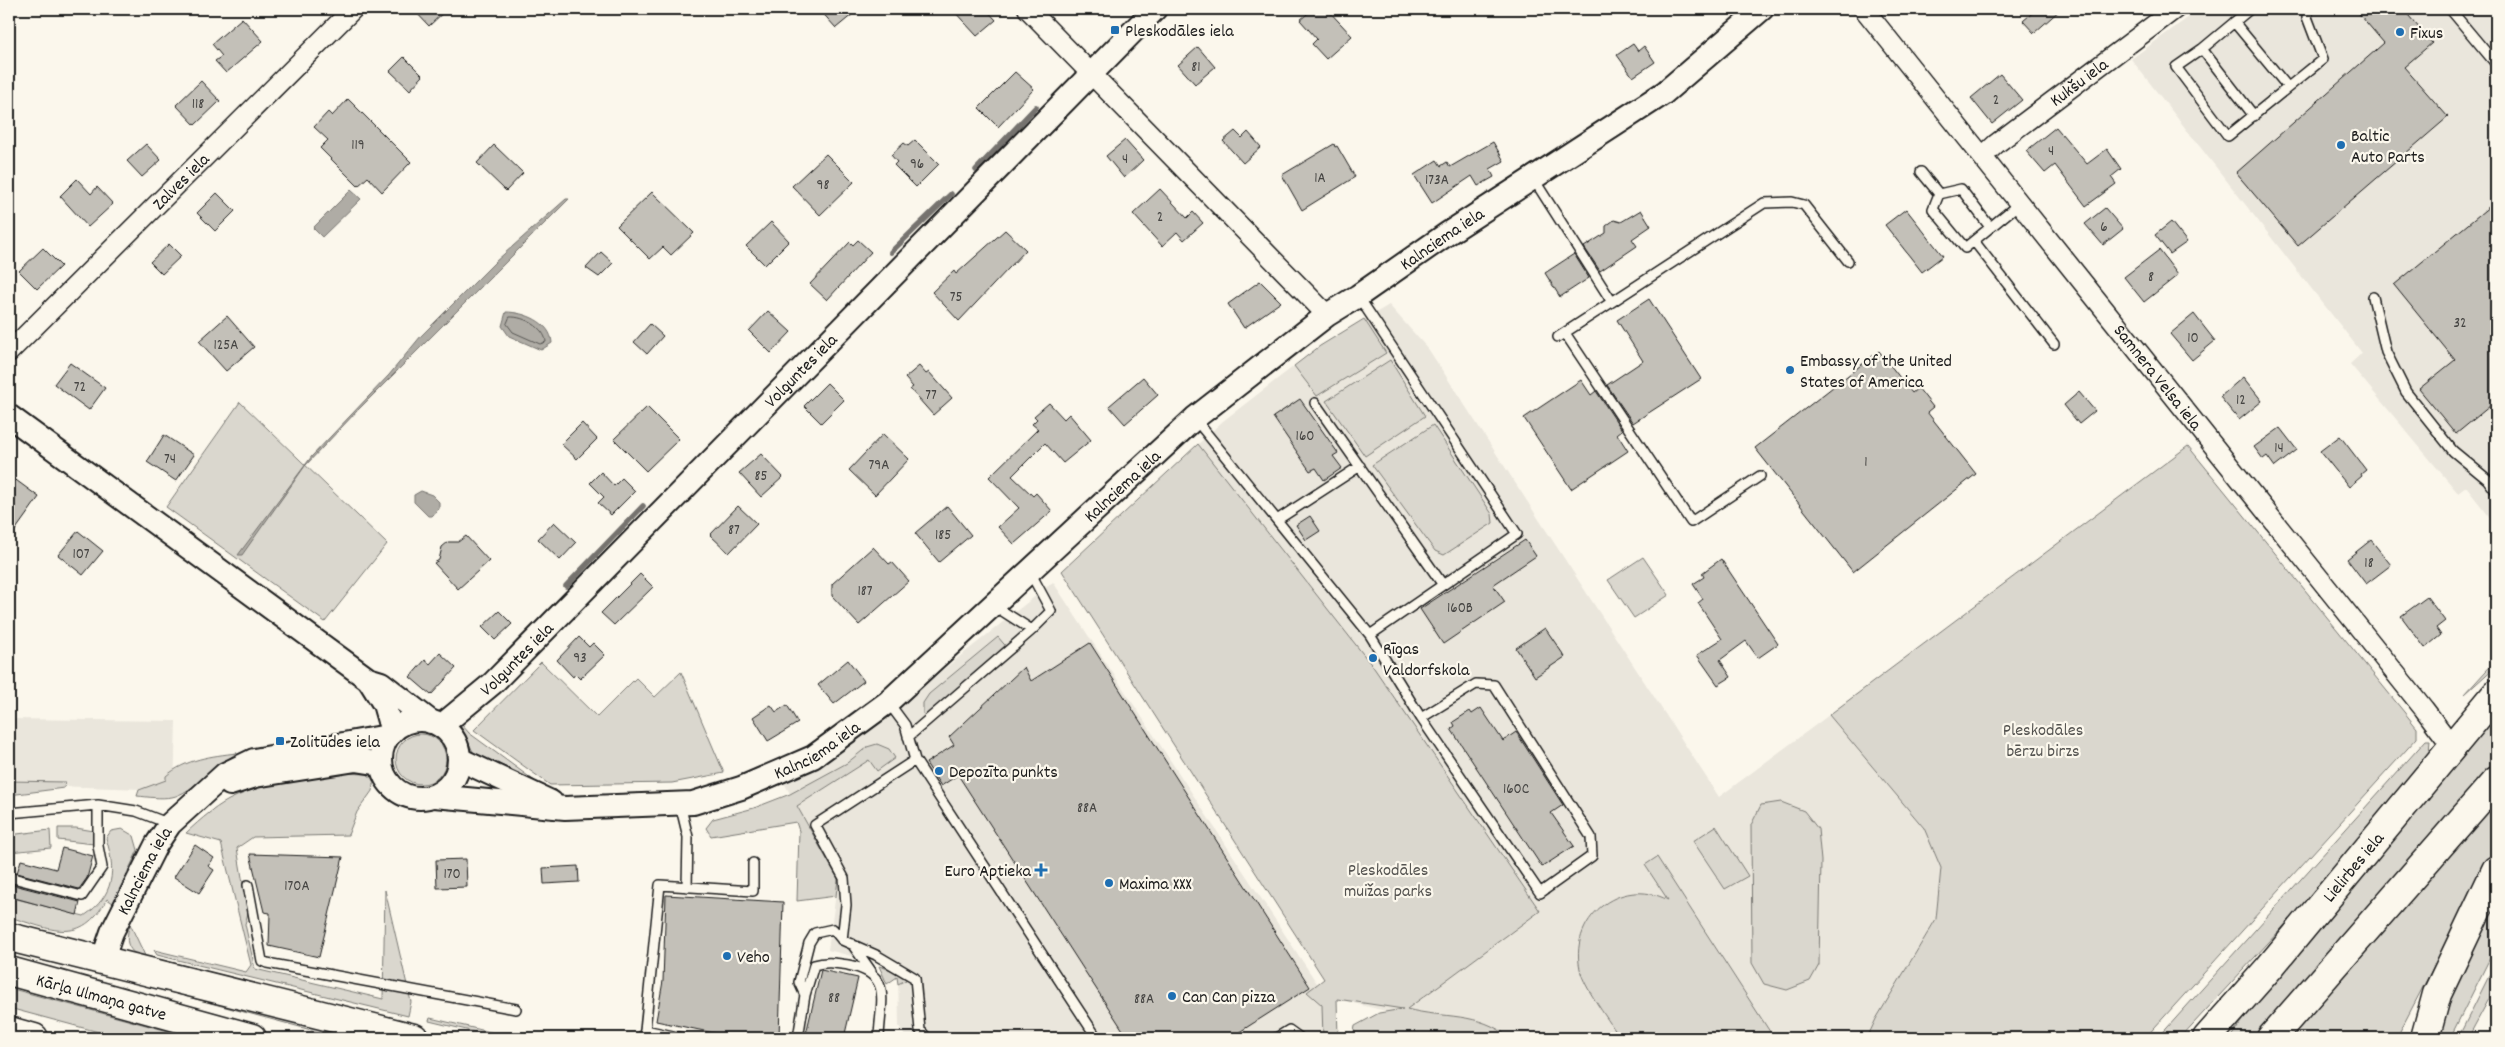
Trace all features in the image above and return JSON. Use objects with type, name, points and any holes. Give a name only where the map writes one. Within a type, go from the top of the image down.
[{"type":"main road","name":"Lielirbes iela","points":[[2207,1038],[2269,968],[2496,694]]},
{"type":"main road","points":[[2271,1038],[2496,781]]},
{"type":"main road","points":[[2425,1038],[2437,994],[2496,870]]},
{"type":"main road","points":[[9,937],[414,1038]]},
{"type":"main road","name":"Kārļa Ulmaņa gatve","points":[[9,971],[252,1038]]},
{"type":"main road","points":[[9,1031],[34,1038]]},
{"type":"street","name":"Zalves iela","points":[[9,352],[353,9]]},
{"type":"street","points":[[1028,9],[1328,315]]},
{"type":"street","name":"Volguntes iela","points":[[436,724],[493,683],[1155,9]]},
{"type":"street","name":"Kalnciema iela","points":[[434,796],[565,808],[693,803],[741,788],[814,757],[888,702],[1195,418],[1328,315],[1447,234],[1664,93],[1762,9]]},
{"type":"street","name":"Samnera Velsa iela","points":[[1864,9],[2424,708],[2452,746]]},
{"type":"street","name":"Kukšu iela","points":[[1983,156],[2175,9]]},
{"type":"street","points":[[9,416],[368,679],[382,683],[450,734],[457,746],[459,759],[456,775],[447,788],[434,796],[420,799],[399,792],[391,786],[381,764],[382,749],[390,734],[410,721],[436,724]]},
{"type":"street","points":[[368,679],[384,704],[390,734]]},
{"type":"street","name":"Kalnciema iela","points":[[102,961],[115,925],[156,845],[170,824],[225,774],[254,760],[390,734]]},
{"type":"street","points":[[459,759],[565,808]]},
{"type":"street","name":"Kalnciema iela","points":[[206,792],[255,776],[356,760],[381,764]]},
{"type":"lane","points":[[2250,9],[2202,49],[2176,66],[2228,136],[2288,86],[2323,60],[2307,17],[2308,9]]},
{"type":"lane","points":[[2450,9],[2496,64]]},
{"type":"lane","points":[[2234,22],[2288,86]]},
{"type":"lane","points":[[2202,49],[2254,116]]},
{"type":"lane","points":[[1921,172],[1939,194]]},
{"type":"lane","points":[[1533,178],[1612,302]]},
{"type":"lane","points":[[1939,194],[1961,189],[1990,227]]},
{"type":"lane","points":[[1939,194],[1933,209],[1965,248],[2020,202]]},
{"type":"lane","points":[[1760,476],[1691,522],[1562,335],[1764,203],[1792,202],[1804,205],[1848,261]]},
{"type":"lane","points":[[1974,240],[2054,344]]},
{"type":"lane","points":[[1358,296],[1517,534],[1370,635]]},
{"type":"lane","points":[[2374,297],[2386,352],[2406,392],[2453,451],[2487,479],[2496,491]]},
{"type":"lane","points":[[1315,403],[1443,585]]},
{"type":"lane","points":[[1195,418],[1370,635],[1421,718],[1540,893],[1592,856],[1591,837],[1494,686],[1476,684],[1421,718]]},
{"type":"lane","points":[[1277,520],[1360,466]]},
{"type":"lane","points":[[908,737],[1032,630],[1051,611],[1029,571]]},
{"type":"lane","points":[[993,604],[1032,630]]},
{"type":"lane","points":[[888,702],[904,726],[914,760],[1097,1038]]},
{"type":"lane","points":[[842,940],[846,905],[844,878],[815,825],[914,760]]},
{"type":"lane","points":[[680,804],[688,837],[687,887]]},
{"type":"lane","points":[[9,877],[82,896],[102,868],[98,846],[98,805]]},
{"type":"lane","points":[[9,813],[98,805],[136,811],[170,824]]},
{"type":"lane","points":[[683,1038],[644,1034],[660,885],[753,891],[753,863]]},
{"type":"lane","points":[[248,885],[262,961],[266,964],[516,1009]]},
{"type":"lane","points":[[805,996],[799,982],[809,943],[815,933],[833,929],[842,940],[876,954],[915,978],[920,1030],[927,1038]]},
{"type":"lane","points":[[852,944],[858,956],[875,975],[880,984],[879,1038]]},
{"type":"lane","points":[[798,1038],[805,996],[814,965],[826,961],[866,969],[875,975]]},
{"type":"lane","points":[[1276,1038],[1289,1030],[1300,1038]]},
{"type":"shaded area","points":[[2200,9],[2485,9],[2496,22],[2496,525],[2466,487],[2458,493],[2350,364],[2362,353],[2131,59]]},
{"type":"shaded area","name":"Rīgas Valdorfskola","points":[[1389,305],[1429,350],[1719,797],[1829,715],[1924,828],[1941,867],[1936,919],[1876,1019],[1867,1038],[1495,1038],[1337,999],[1062,571],[1223,421],[1320,346]]},
{"type":"shaded area","points":[[1053,582],[1326,997],[1328,1038],[906,1038],[899,1026],[898,968],[828,950],[838,879],[783,781],[820,768]]},
{"type":"shaded area","points":[[9,719],[176,721],[174,790],[54,786],[9,793]]},
{"type":"green space","points":[[1364,319],[1386,353],[1317,396],[1294,366],[1320,346]]},
{"type":"green space","points":[[1390,360],[1425,416],[1365,456],[1326,401]]},
{"type":"green space","points":[[240,402],[387,544],[325,622],[166,507]]},
{"type":"green space","points":[[1433,425],[1492,514],[1493,523],[1444,555],[1435,551],[1372,465]]},
{"type":"green space","name":"Pleskodāles muižas parks","points":[[1198,444],[1374,668],[1540,911],[1407,1009],[1486,1023],[1510,1038],[1353,1038],[1355,1026],[1379,1013],[1403,1009],[1337,999],[1338,1038],[1323,1038],[1322,1005],[1307,992],[1324,979],[1062,571]]},
{"type":"green space","name":"Pleskodāles bērzu birzs","points":[[2188,446],[2417,728],[2417,738],[2145,1038],[1867,1038],[1876,1019],[1936,919],[1941,868],[1924,828],[1829,715]]},
{"type":"green space","points":[[1643,557],[1669,595],[1634,618],[1608,580]]},
{"type":"green space","points":[[998,637],[1009,650],[929,720],[923,714],[923,703],[929,694]]},
{"type":"green space","points":[[2496,660],[2496,666],[2465,694]]},
{"type":"green space","points":[[541,662],[597,717],[636,678],[655,697],[681,672],[724,773],[672,783],[550,785],[474,730]]},
{"type":"green space","points":[[2496,711],[2496,766],[2258,1038],[2230,1038],[2269,985]]},
{"type":"green space","points":[[462,725],[469,733],[543,787],[478,762],[461,727]]},
{"type":"green space","points":[[421,734],[431,736],[439,741],[444,749],[446,759],[444,769],[439,777],[431,782],[421,784],[411,782],[403,777],[398,769],[396,759],[398,749],[403,741],[411,736]]},
{"type":"green space","points":[[2426,740],[2430,740],[2429,753],[2418,769],[2306,902],[2180,1038],[2158,1038]]},
{"type":"green space","points":[[877,744],[889,749],[895,758],[877,771],[869,760],[797,806],[838,879],[836,896],[797,901],[799,831],[796,822],[711,836],[706,828],[713,819],[754,808],[790,794],[847,763],[867,747]]},
{"type":"green space","points":[[237,753],[179,795],[163,798],[137,796],[139,790],[166,780],[166,776],[174,770],[190,762],[208,757]]},
{"type":"green space","points":[[340,773],[367,774],[374,780],[372,791],[357,812],[348,835],[253,837],[237,848],[248,913],[245,924],[255,969],[383,999],[385,890],[411,1002],[408,1016],[157,955],[154,950],[246,972],[251,965],[221,843],[186,833],[216,808],[230,799],[249,791],[261,787]]},
{"type":"green space","points":[[9,781],[65,782],[64,788],[9,795]]},
{"type":"green space","points":[[1781,802],[1804,811],[1818,829],[1821,861],[1819,965],[1810,981],[1787,990],[1764,984],[1752,963],[1751,825],[1761,805]]},
{"type":"green space","points":[[2496,802],[2496,847],[2398,1035],[2381,1035],[2368,1038],[2290,1038]]},
{"type":"green space","points":[[1716,826],[1748,876],[1725,889],[1693,841]]},
{"type":"green space","points":[[58,828],[94,831],[94,844],[58,840]]},
{"type":"green space","points":[[122,829],[134,836],[138,850],[113,903],[107,899],[97,914],[86,924],[64,931],[9,917],[9,897],[84,916],[102,900],[107,891],[112,872],[106,838],[111,831]]},
{"type":"green space","points":[[50,830],[51,848],[9,852],[9,835]]},
{"type":"green space","points":[[1657,857],[1774,1038],[1620,1038],[1599,1006],[1581,973],[1578,953],[1582,935],[1589,920],[1601,907],[1615,898],[1632,893],[1650,894],[1668,900],[1645,865]]},
{"type":"green space","points":[[2496,896],[2496,946],[2450,1038],[2431,1038]]},
{"type":"green space","points":[[130,924],[148,962],[137,955],[128,943],[127,938]]},
{"type":"green space","points":[[9,949],[380,1038],[341,1038]]},
{"type":"green space","points":[[2496,962],[2496,986],[2468,1038],[2458,1038]]},
{"type":"green space","points":[[879,966],[904,974],[906,980],[898,984],[897,977],[887,984]]},
{"type":"green space","points":[[9,988],[194,1038],[121,1038],[9,1008]]},
{"type":"green space","points":[[430,1018],[516,1038],[500,1038],[429,1021]]},
{"type":"water","points":[[351,190],[361,199],[322,237],[313,228]]},
{"type":"water","points":[[566,199],[569,199],[358,410],[305,466],[242,555],[238,555],[312,456],[389,375],[421,336],[495,262]]},
{"type":"water","points":[[506,312],[528,316],[542,324],[547,329],[552,343],[541,350],[509,336],[502,326]]},
{"type":"water","points":[[421,491],[432,495],[439,502],[439,509],[432,516],[428,516],[414,502],[414,495]]},
{"type":"building","points":[[413,9],[447,9],[429,26]]},
{"type":"building","points":[[819,9],[859,9],[836,28]]},
{"type":"building","points":[[952,9],[986,9],[996,20],[977,36]]},
{"type":"building","points":[[1313,9],[1327,9],[1352,36],[1326,59],[1312,44],[1317,39],[1300,20]]},
{"type":"building","points":[[2037,9],[2061,9],[2034,33],[2023,21]]},
{"type":"building","name":"Baltic Auto Parts","points":[[2355,9],[2403,9],[2432,43],[2404,67],[2448,117],[2298,246],[2236,173],[2384,43]]},
{"type":"building","points":[[242,18],[263,41],[226,73],[215,61],[222,56],[212,44]]},
{"type":"building","points":[[1633,44],[1638,51],[1644,46],[1655,62],[1633,77],[1617,55]]},
{"type":"building","points":[[1198,47],[1215,67],[1195,84],[1178,65]]},
{"type":"building","points":[[404,57],[423,76],[410,90],[390,71]]},
{"type":"building","points":[[1015,72],[1034,89],[998,127],[979,108]]},
{"type":"building","points":[[2000,74],[2022,100],[1992,124],[1971,98]]},
{"type":"building","points":[[201,81],[220,101],[195,125],[176,105]]},
{"type":"building","points":[[348,99],[411,162],[382,192],[368,177],[358,186],[320,148],[328,140],[314,127],[328,112],[332,116]]},
{"type":"building","points":[[2056,127],[2087,164],[2107,149],[2121,169],[2111,177],[2116,184],[2086,206],[2055,165],[2045,173],[2026,151]]},
{"type":"building","points":[[1235,131],[1242,138],[1248,132],[1261,147],[1243,163],[1223,141]]},
{"type":"building","points":[[915,140],[939,164],[916,187],[894,165],[897,162],[891,155],[904,143],[908,146]]},
{"type":"building","points":[[1125,140],[1143,160],[1124,178],[1106,156]]},
{"type":"building","points":[[1493,142],[1504,161],[1490,169],[1494,177],[1478,186],[1472,176],[1432,203],[1414,175],[1437,160],[1441,166],[1447,162],[1450,167]]},
{"type":"building","points":[[146,144],[161,160],[142,177],[127,161]]},
{"type":"building","points":[[1334,144],[1355,177],[1302,210],[1282,175]]},
{"type":"building","points":[[494,145],[523,173],[506,191],[477,163]]},
{"type":"building","points":[[826,154],[854,182],[820,215],[792,186]]},
{"type":"building","points":[[77,179],[91,194],[97,187],[113,204],[88,227],[60,196]]},
{"type":"building","points":[[1160,189],[1187,218],[1193,212],[1203,223],[1184,240],[1177,232],[1162,246],[1133,214]]},
{"type":"building","points":[[652,192],[694,233],[671,255],[663,247],[650,259],[617,226]]},
{"type":"building","points":[[217,193],[235,211],[215,231],[197,213]]},
{"type":"building","points":[[2496,201],[2496,401],[2456,434],[2419,389],[2455,360],[2394,285]]},
{"type":"building","points":[[2105,208],[2123,229],[2103,245],[2085,224]]},
{"type":"building","points":[[1906,209],[1943,256],[1922,272],[1885,225]]},
{"type":"building","points":[[1641,210],[1651,226],[1632,239],[1637,246],[1600,271],[1584,247],[1606,233],[1606,226],[1614,220],[1621,222]]},
{"type":"building","points":[[771,222],[789,241],[765,265],[746,246]]},
{"type":"building","points":[[2171,222],[2187,242],[2170,254],[2155,235]]},
{"type":"building","points":[[1005,230],[1026,250],[959,321],[932,292],[954,271],[956,274]]},
{"type":"building","points":[[858,240],[871,252],[827,300],[810,284],[850,242],[853,245]]},
{"type":"building","points":[[169,244],[181,256],[162,274],[150,262]]},
{"type":"building","points":[[43,248],[61,266],[37,289],[19,271]]},
{"type":"building","points":[[2159,250],[2178,275],[2144,302],[2124,277]]},
{"type":"building","points":[[601,252],[613,263],[599,277],[586,268]]},
{"type":"building","points":[[1574,254],[1589,278],[1560,297],[1545,273]]},
{"type":"building","points":[[1260,281],[1281,302],[1244,328],[1228,304]]},
{"type":"building","points":[[1649,299],[1701,379],[1633,423],[1607,385],[1643,361],[1617,320]]},
{"type":"building","points":[[768,311],[791,332],[771,353],[749,331]]},
{"type":"building","points":[[2194,314],[2215,341],[2192,360],[2170,334]]},
{"type":"building","points":[[227,316],[254,347],[226,371],[199,341]]},
{"type":"building","points":[[650,324],[663,336],[647,354],[634,342]]},
{"type":"building","points":[[1879,351],[1912,393],[1918,388],[1933,407],[1927,412],[1976,474],[1853,572],[1755,448]]},
{"type":"building","points":[[70,363],[105,388],[89,410],[54,384]]},
{"type":"building","points":[[919,366],[926,374],[929,372],[952,398],[933,415],[910,389],[913,387],[905,378]]},
{"type":"building","points":[[1143,377],[1158,395],[1125,424],[1109,406]]},
{"type":"building","points":[[2243,377],[2262,401],[2239,420],[2220,397]]},
{"type":"building","points":[[1581,380],[1591,395],[1596,391],[1622,430],[1617,434],[1628,451],[1571,489],[1524,418]]},
{"type":"building","points":[[827,383],[844,400],[821,423],[804,406]]},
{"type":"building","points":[[2079,392],[2095,411],[2079,424],[2064,405]]},
{"type":"building","points":[[1300,399],[1338,453],[1333,456],[1342,468],[1324,480],[1316,468],[1310,471],[1273,417]]},
{"type":"building","points":[[1049,403],[1064,419],[1069,414],[1091,440],[1063,463],[1045,443],[1012,476],[1033,496],[1036,493],[1052,511],[1014,544],[998,527],[1019,508],[989,477],[1038,429],[1032,424],[1037,419],[1034,416]]},
{"type":"building","points":[[647,407],[679,439],[646,471],[614,439]]},
{"type":"building","points":[[582,423],[597,439],[577,459],[561,444]]},
{"type":"building","points":[[2280,428],[2297,450],[2275,467],[2267,456],[2263,459],[2254,447]]},
{"type":"building","points":[[883,434],[909,459],[875,495],[849,470]]},
{"type":"building","points":[[164,435],[194,455],[176,481],[147,462]]},
{"type":"building","points":[[2340,436],[2366,470],[2349,487],[2320,451]]},
{"type":"building","points":[[761,454],[783,477],[761,497],[739,473]]},
{"type":"building","points":[[601,472],[614,486],[622,478],[635,491],[611,515],[598,503],[604,497],[590,483]]},
{"type":"building","points":[[9,475],[39,497],[9,539]]},
{"type":"building","points":[[738,506],[757,524],[729,553],[710,535]]},
{"type":"building","points":[[947,506],[971,535],[939,562],[915,533]]},
{"type":"building","points":[[1310,516],[1320,531],[1306,540],[1296,525]]},
{"type":"building","points":[[554,522],[576,543],[560,560],[538,539]]},
{"type":"building","points":[[78,531],[103,551],[83,575],[58,555]]},
{"type":"building","points":[[466,536],[489,561],[458,589],[434,563],[439,560],[442,547],[448,542],[458,542]]},
{"type":"building","points":[[1525,540],[1536,556],[1493,585],[1505,602],[1443,644],[1420,609]]},
{"type":"building","points":[[2371,540],[2391,565],[2366,584],[2347,559]]},
{"type":"building","points":[[873,547],[889,564],[892,562],[909,581],[859,625],[832,596],[832,584]]},
{"type":"building","points":[[1721,559],[1778,644],[1758,658],[1746,641],[1720,660],[1731,677],[1718,685],[1697,655],[1722,639],[1698,603],[1703,599],[1693,584],[1704,577],[1702,573]]},
{"type":"building","points":[[640,574],[653,587],[614,625],[601,613]]},
{"type":"building","points":[[2427,597],[2445,621],[2436,628],[2441,635],[2425,648],[2401,616]]},
{"type":"building","points":[[499,611],[512,624],[495,640],[482,627]]},
{"type":"building","points":[[1545,628],[1565,657],[1535,677],[1516,648]]},
{"type":"building","points":[[579,637],[589,647],[593,643],[605,655],[580,679],[575,674],[573,677],[557,660]]},
{"type":"building","points":[[1090,643],[1310,987],[1230,1038],[1128,1038],[958,775],[941,786],[926,763],[954,745],[949,737],[1024,667],[1031,681]]},
{"type":"building","points":[[440,653],[456,668],[431,695],[410,677],[425,660],[430,664]]},
{"type":"building","points":[[848,660],[864,681],[834,704],[818,685]]},
{"type":"building","points":[[771,705],[776,712],[787,705],[798,723],[768,741],[753,717]]},
{"type":"building","points":[[1481,708],[1503,741],[1516,732],[1563,805],[1551,813],[1574,846],[1542,867],[1451,729],[1455,726],[1453,722],[1470,711],[1472,714]]},
{"type":"building","points":[[195,845],[214,858],[208,866],[214,870],[199,893],[174,877]]},
{"type":"building","points":[[62,848],[93,856],[87,878],[79,889],[17,873],[21,860],[56,869]]},
{"type":"building","points":[[250,854],[343,857],[319,957],[269,946],[270,913],[264,912]]},
{"type":"building","points":[[466,859],[467,887],[437,888],[436,860]]},
{"type":"building","points":[[578,866],[579,882],[544,884],[543,868]]},
{"type":"building","points":[[14,885],[80,902],[77,915],[11,897]]},
{"type":"building","points":[[666,895],[783,902],[779,1038],[738,1038],[656,1021],[663,981]]},
{"type":"building","points":[[821,970],[858,978],[844,1038],[805,1038]]},
{"type":"waterway","points":[[976,170],[1036,107]]},
{"type":"waterway","points":[[891,252],[951,194]]},
{"type":"waterway","points":[[566,586],[643,506]]},
{"type":"place","name":"Pleskodāles iela","points":[[1115,30]]},
{"type":"place","name":"Fixus","points":[[2400,32]]},
{"type":"place","name":"Baltic Auto Parts","points":[[2341,145]]},
{"type":"place","name":"Embassy of the United States of America","points":[[1790,370]]},
{"type":"place","name":"Rīgas Valdorfskola","points":[[1373,658]]},
{"type":"place","name":"Zolitūdes iela","points":[[280,741]]},
{"type":"place","name":"Depozīta punkts","points":[[939,771]]},
{"type":"place","name":"Euro Aptieka","points":[[1041,870]]},
{"type":"place","name":"Maxima XXX","points":[[1109,883]]},
{"type":"place","name":"Veho","points":[[727,956]]},
{"type":"place","name":"Can Can pizza","points":[[1172,996]]}]
